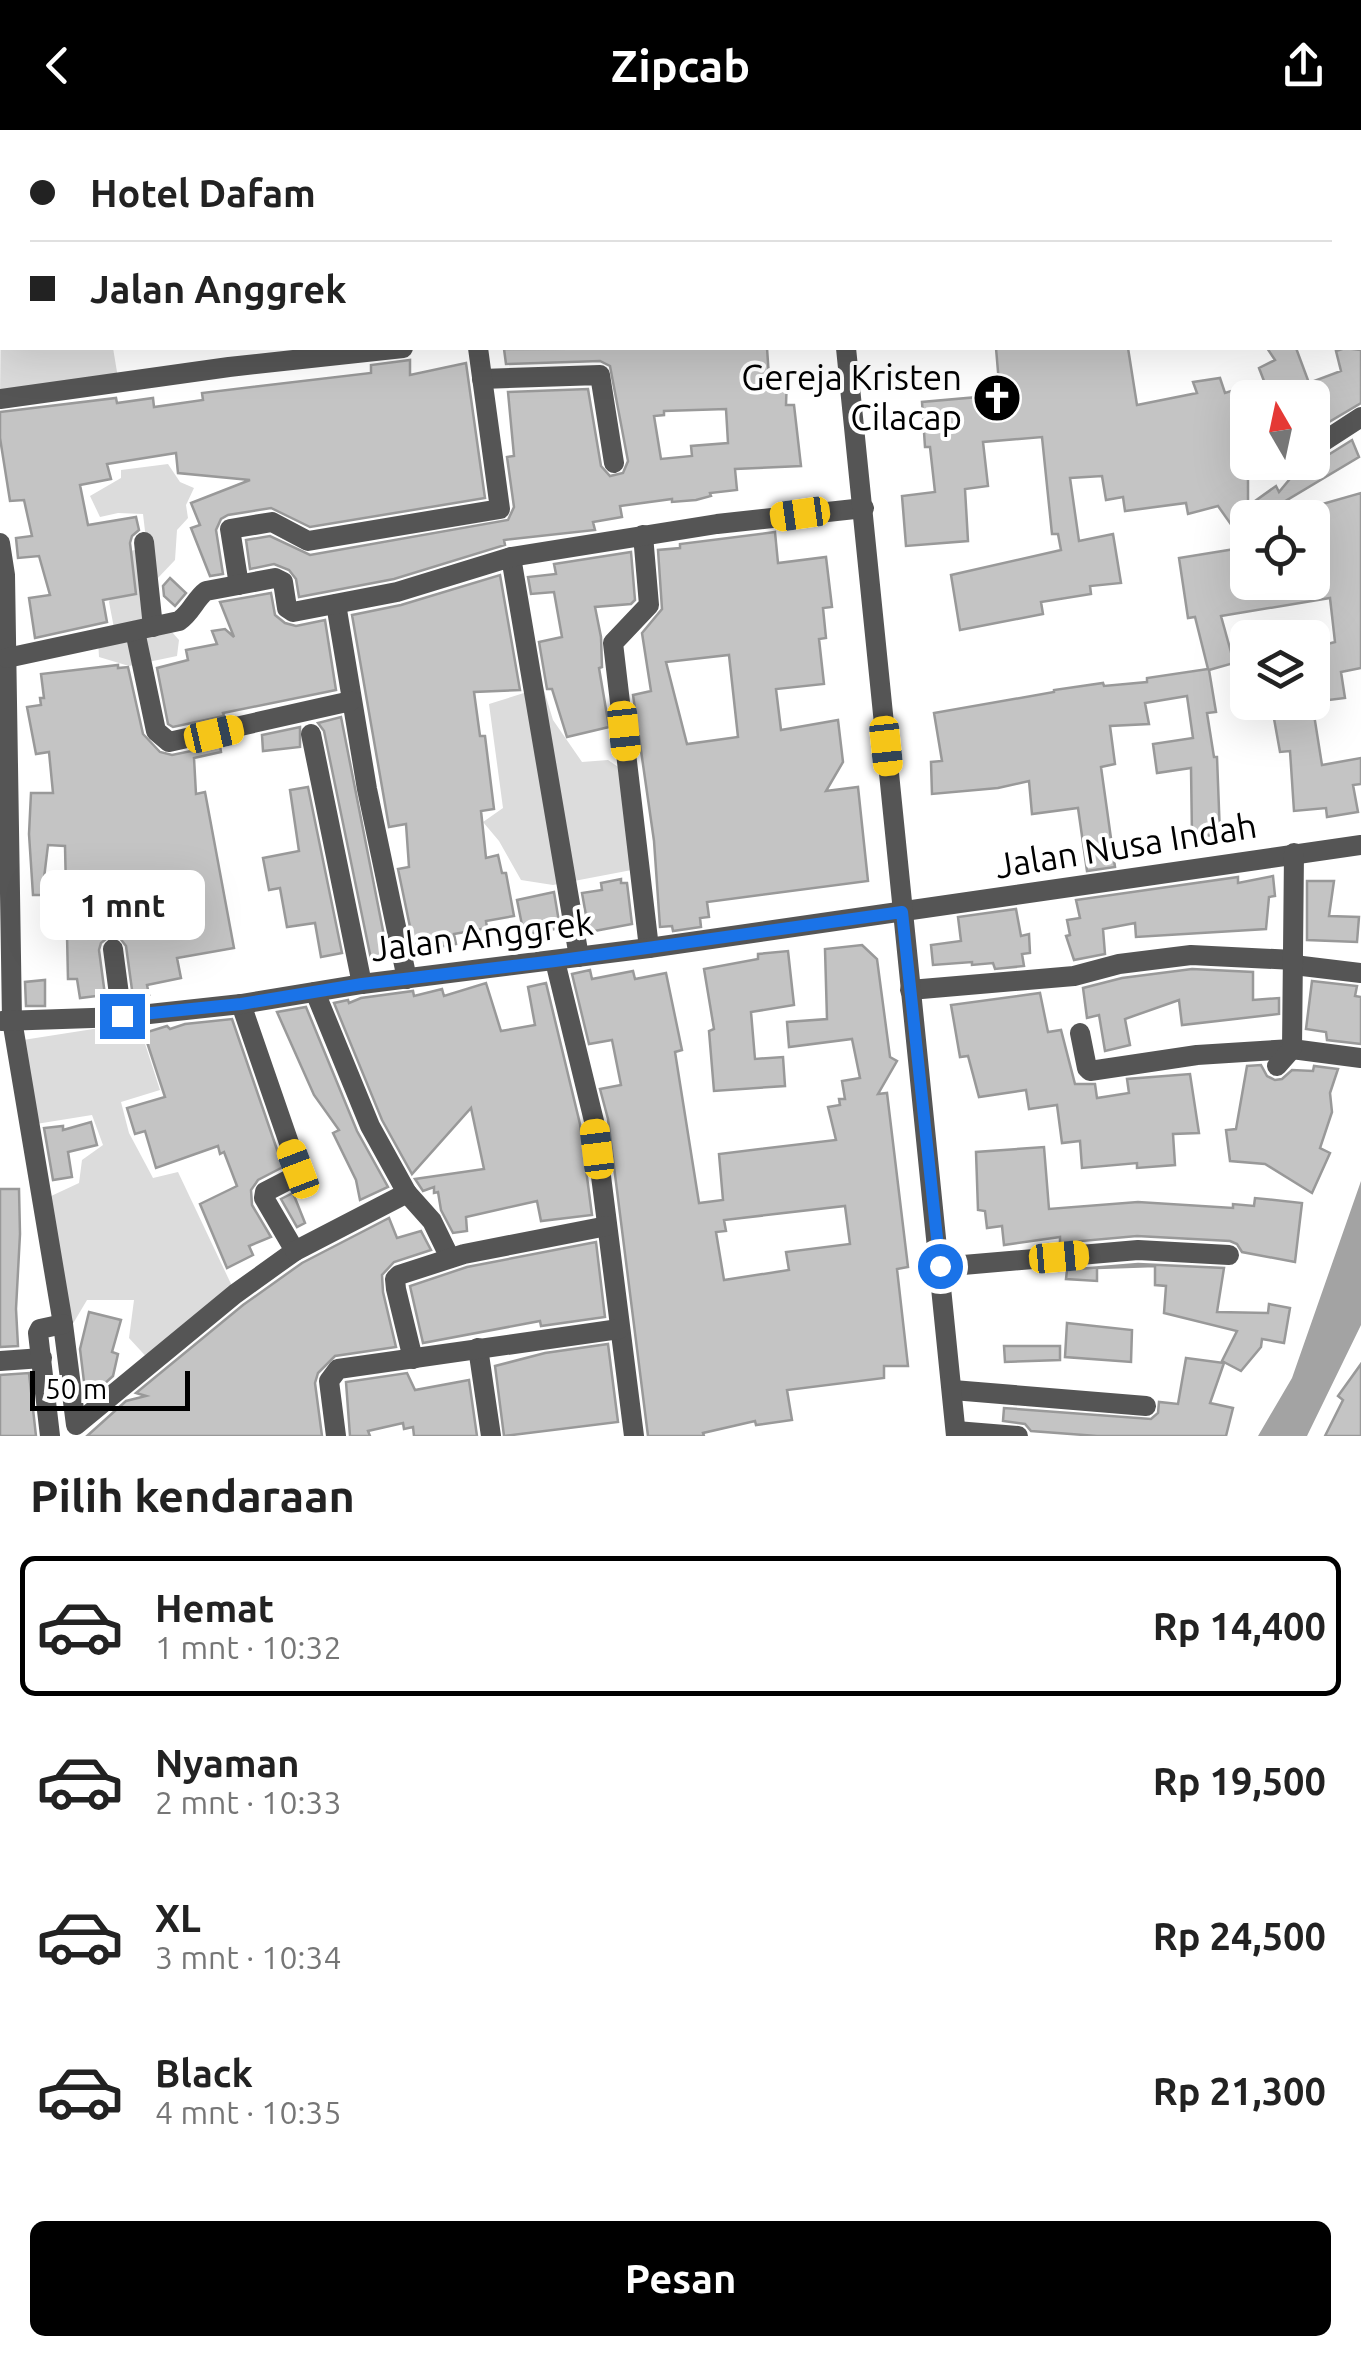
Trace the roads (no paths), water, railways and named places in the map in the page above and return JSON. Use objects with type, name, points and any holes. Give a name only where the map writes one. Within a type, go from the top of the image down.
[{"type":"street","points":[[0,399],[385,350]]},
{"type":"street","points":[[239,585],[230,529],[272,522],[308,541],[500,509],[478,350]]},
{"type":"street","points":[[846,350],[956,1434],[1018,1436]]},
{"type":"street","points":[[482,379],[600,375],[614,463]]},
{"type":"street","points":[[1330,437],[1361,418]]},
{"type":"street","points":[[7,658],[179,621],[196,607],[199,596],[206,591],[239,585],[279,579],[283,582],[286,608],[293,612],[397,592],[511,557],[642,535],[864,508]]},
{"type":"street","points":[[642,535],[648,605],[615,639],[613,646],[649,948]]},
{"type":"street","points":[[144,542],[144,629],[156,731],[170,742],[351,701]]},
{"type":"street","points":[[0,543],[7,658],[6,1021],[53,1326],[76,1430],[236,1294],[294,1251],[406,1193]]},
{"type":"street","points":[[511,557],[579,957]]},
{"type":"street","points":[[336,604],[351,701],[407,979]]},
{"type":"street","points":[[311,734],[362,984]]},
{"type":"street","name":"Jalan Nusa Indah","points":[[902,912],[1361,845]]},
{"type":"street","points":[[1277,1066],[1292,1049],[1294,852]]},
{"type":"street","name":"Jalan Anggrek","points":[[6,1021],[122,1016],[241,1004],[362,984],[902,912]]},
{"type":"street","points":[[113,949],[122,1016]]},
{"type":"street","points":[[910,990],[1074,976],[1120,964],[1192,955],[1361,973]]},
{"type":"street","points":[[555,961],[594,1121],[634,1436]]},
{"type":"street","points":[[315,992],[370,1126],[406,1193],[432,1220],[450,1258]]},
{"type":"street","points":[[241,1004],[298,1169],[296,1176],[265,1192],[264,1198],[294,1251]]},
{"type":"street","points":[[1080,1033],[1090,1071],[1197,1055],[1292,1049],[1361,1058]]},
{"type":"street","points":[[413,1359],[395,1279],[402,1274],[450,1258],[607,1226]]},
{"type":"street","points":[[940,1266],[1138,1250],[1229,1255]]},
{"type":"street","points":[[50,1436],[42,1358],[53,1326]]},
{"type":"street","points":[[336,1436],[330,1375],[338,1369],[619,1329]]},
{"type":"street","points":[[478,1348],[491,1436]]},
{"type":"street","points":[[0,1361],[42,1358]]},
{"type":"street","points":[[953,1390],[1146,1406]]},
{"type":"place","name":"Gereja Kristen Cilacap","points":[[997,398]]}]
